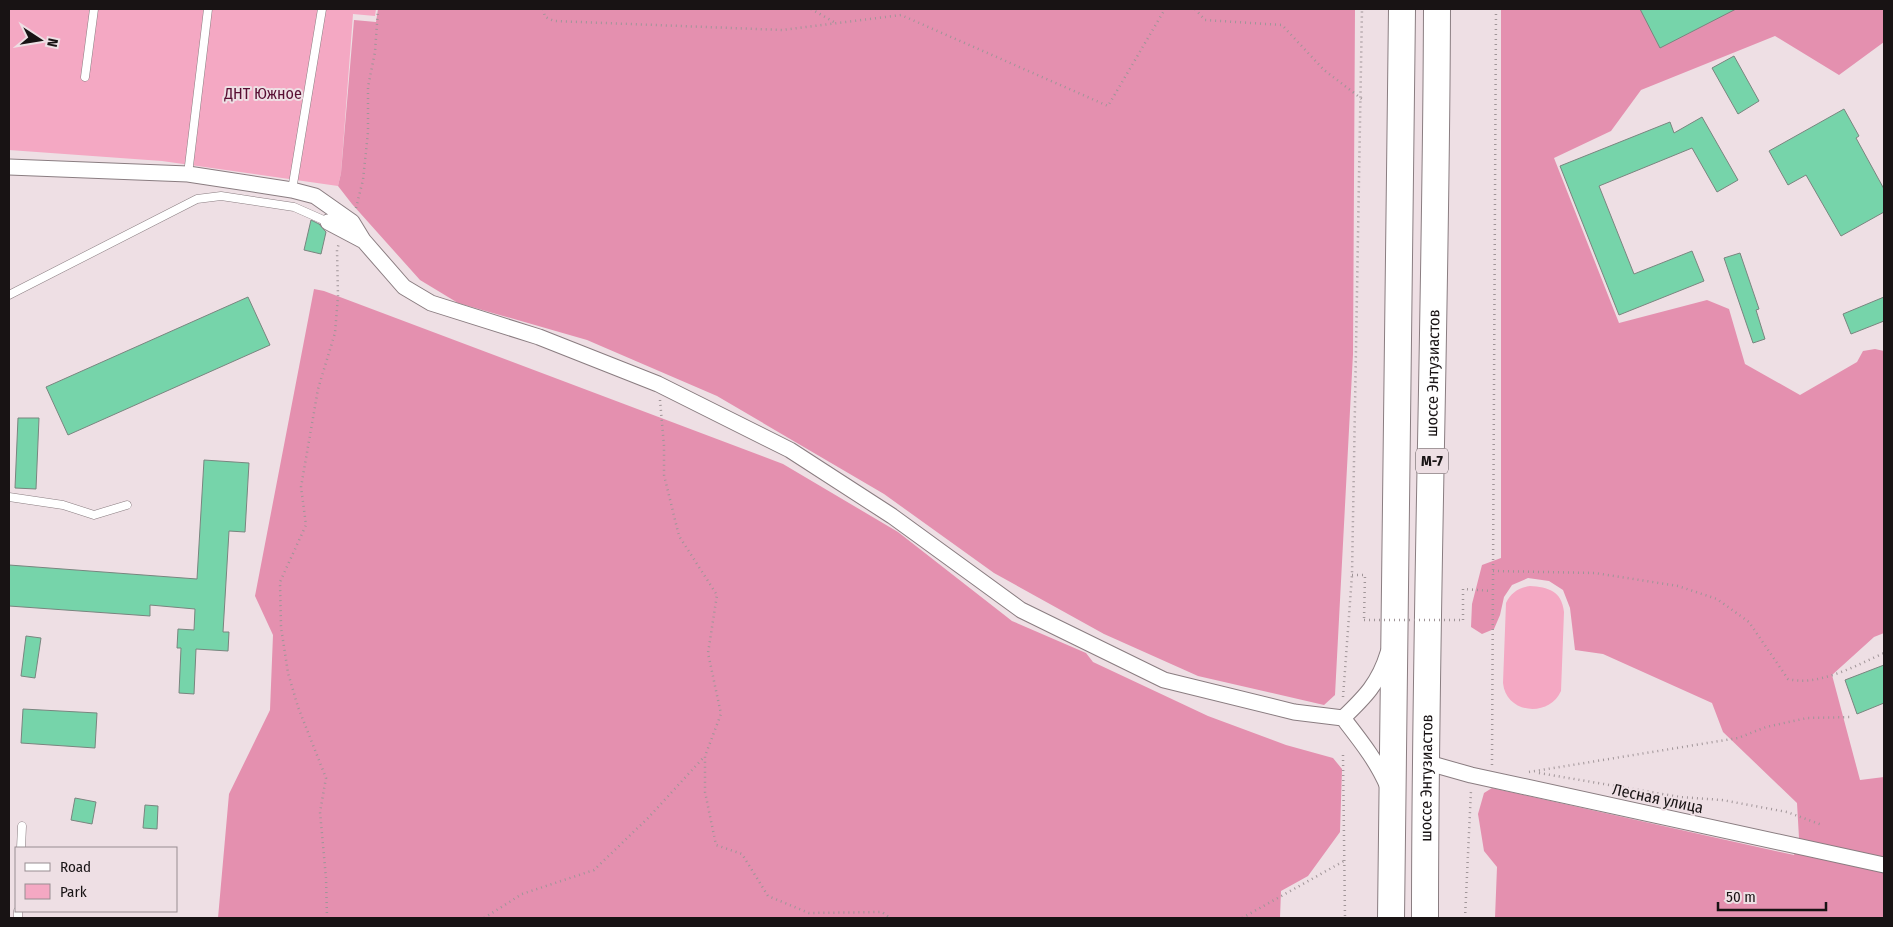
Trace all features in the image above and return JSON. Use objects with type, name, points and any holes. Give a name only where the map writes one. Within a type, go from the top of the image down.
[{"type":"highway","name":"шоссе Энтузиастов","points":[[1391,918],[1402,9]]},
{"type":"highway","name":"шоссе Энтузиастов","points":[[1425,918],[1425,762],[1437,159],[1437,9]]},
{"type":"street","points":[[9,167],[188,174],[292,190],[315,196],[363,240],[404,287],[431,303],[539,337],[658,384],[790,450],[892,516],[1021,610],[1164,680],[1294,712],[1342,710],[1371,690],[1385,664],[1395,630]]},
{"type":"street","points":[[328,222],[347,226]]},
{"type":"street","points":[[1342,710],[1382,772],[1393,797]]},
{"type":"street","name":"Лесная улица","points":[[1425,762],[1471,775],[1884,865]]},
{"type":"lane","points":[[85,77],[94,9]]},
{"type":"lane","points":[[188,174],[208,9]]},
{"type":"lane","points":[[292,190],[322,9]]},
{"type":"lane","points":[[9,294],[197,199],[221,196],[294,208],[328,222]]},
{"type":"lane","points":[[9,497],[63,505],[94,515],[127,505]]},
{"type":"lane","points":[[21,847],[22,826]]},
{"type":"path","points":[[327,918],[326,878],[320,812],[326,778],[298,707],[288,673],[281,627],[280,582],[306,525],[301,487],[318,389],[335,333],[338,296],[337,250],[363,180],[368,132],[368,86],[375,52],[378,9]]},
{"type":"path","points":[[543,9],[545,17],[554,21],[782,30],[901,15],[1108,106],[1164,9]]},
{"type":"path","points":[[812,9],[835,23]]},
{"type":"path","points":[[1195,9],[1205,20],[1282,25],[1324,70],[1362,100]]},
{"type":"path","points":[[1342,710],[1352,575],[1362,100],[1362,9]]},
{"type":"path","points":[[1465,918],[1471,775],[1479,767],[1492,769],[1496,9]]},
{"type":"path","points":[[658,384],[664,446],[664,475],[679,536],[717,595],[708,653],[721,714],[705,756],[705,792],[716,845],[742,854],[768,896],[809,913],[882,912],[890,918]]},
{"type":"path","points":[[1493,572],[1594,574],[1678,586],[1716,599],[1749,622],[1788,679],[1798,682],[1836,675],[1884,653]]},
{"type":"path","points":[[1352,575],[1365,576],[1364,620],[1463,620],[1463,589],[1493,591]]},
{"type":"path","points":[[1822,825],[1787,812],[1750,805],[1722,800],[1680,797],[1527,772],[1738,738],[1766,727],[1807,718],[1851,717]]},
{"type":"path","points":[[1343,755],[1345,918]]},
{"type":"path","points":[[484,918],[522,894],[594,870],[648,818],[705,756]]},
{"type":"path","points":[[1242,918],[1344,861]]},
{"type":"green space","name":"ДНТ Южное","points":[[9,9],[376,9],[375,16],[353,14],[341,173],[338,186],[162,161],[9,150]]},
{"type":"green space","points":[[1530,586],[1548,589],[1557,595],[1563,605],[1564,612],[1561,691],[1555,700],[1547,706],[1538,709],[1529,709],[1512,701],[1506,693],[1503,683],[1506,603],[1515,592]]},
{"type":"shaded area","points":[[378,9],[1355,9],[1353,354],[1335,695],[1324,705],[1198,676],[1104,634],[994,573],[884,494],[717,396],[587,340],[458,303],[420,280],[338,186],[341,173],[354,20],[376,22]]},
{"type":"shaded area","points":[[1501,9],[1884,9],[1884,42],[1839,75],[1775,36],[1641,90],[1611,131],[1554,158],[1619,323],[1707,300],[1729,309],[1745,364],[1800,395],[1857,362],[1863,351],[1875,349],[1884,351],[1884,633],[1874,637],[1832,675],[1860,780],[1884,777],[1884,918],[1495,918],[1497,867],[1484,851],[1478,814],[1484,793],[1492,788],[1794,855],[1799,838],[1797,803],[1723,732],[1712,703],[1603,654],[1575,650],[1570,608],[1563,590],[1549,581],[1528,578],[1512,585],[1504,597],[1500,615],[1494,629],[1482,634],[1471,627],[1472,604],[1482,565],[1501,558]]},
{"type":"shaded area","points":[[314,289],[324,291],[783,464],[898,532],[1012,621],[1086,653],[1093,662],[1208,716],[1286,745],[1333,758],[1342,769],[1340,832],[1308,876],[1281,891],[1280,918],[218,918],[229,794],[270,710],[273,635],[255,596]]},
{"type":"building","points":[[1640,9],[1736,9],[1660,48]]},
{"type":"building","points":[[1734,56],[1759,101],[1738,114],[1712,68]]},
{"type":"building","points":[[1844,109],[1859,136],[1856,138],[1884,189],[1884,212],[1841,236],[1806,175],[1788,185],[1769,151]]},
{"type":"building","points":[[1702,117],[1738,180],[1717,192],[1692,148],[1599,186],[1634,274],[1692,251],[1704,281],[1619,315],[1560,166],[1670,122],[1674,133]]},
{"type":"building","points":[[311,220],[319,224],[326,232],[321,254],[304,250]]},
{"type":"building","points":[[1740,253],[1759,309],[1756,310],[1765,339],[1753,343],[1724,258]]},
{"type":"building","points":[[248,297],[270,345],[68,435],[46,387]]},
{"type":"building","points":[[1884,297],[1884,321],[1851,334],[1843,314]]},
{"type":"building","points":[[18,418],[39,418],[36,489],[15,488]]},
{"type":"building","points":[[204,460],[249,463],[245,532],[229,531],[223,632],[229,632],[228,651],[196,649],[194,694],[179,693],[181,648],[177,648],[178,629],[194,630],[195,609],[150,605],[150,616],[9,606],[9,565],[197,579]]},
{"type":"building","points":[[26,636],[41,638],[35,678],[21,676]]},
{"type":"building","points":[[1884,665],[1884,703],[1857,714],[1845,680]]},
{"type":"building","points":[[23,709],[97,713],[95,748],[21,743]]},
{"type":"building","points":[[75,798],[96,802],[92,824],[71,820]]},
{"type":"building","points":[[145,805],[158,806],[157,829],[143,828]]}]
